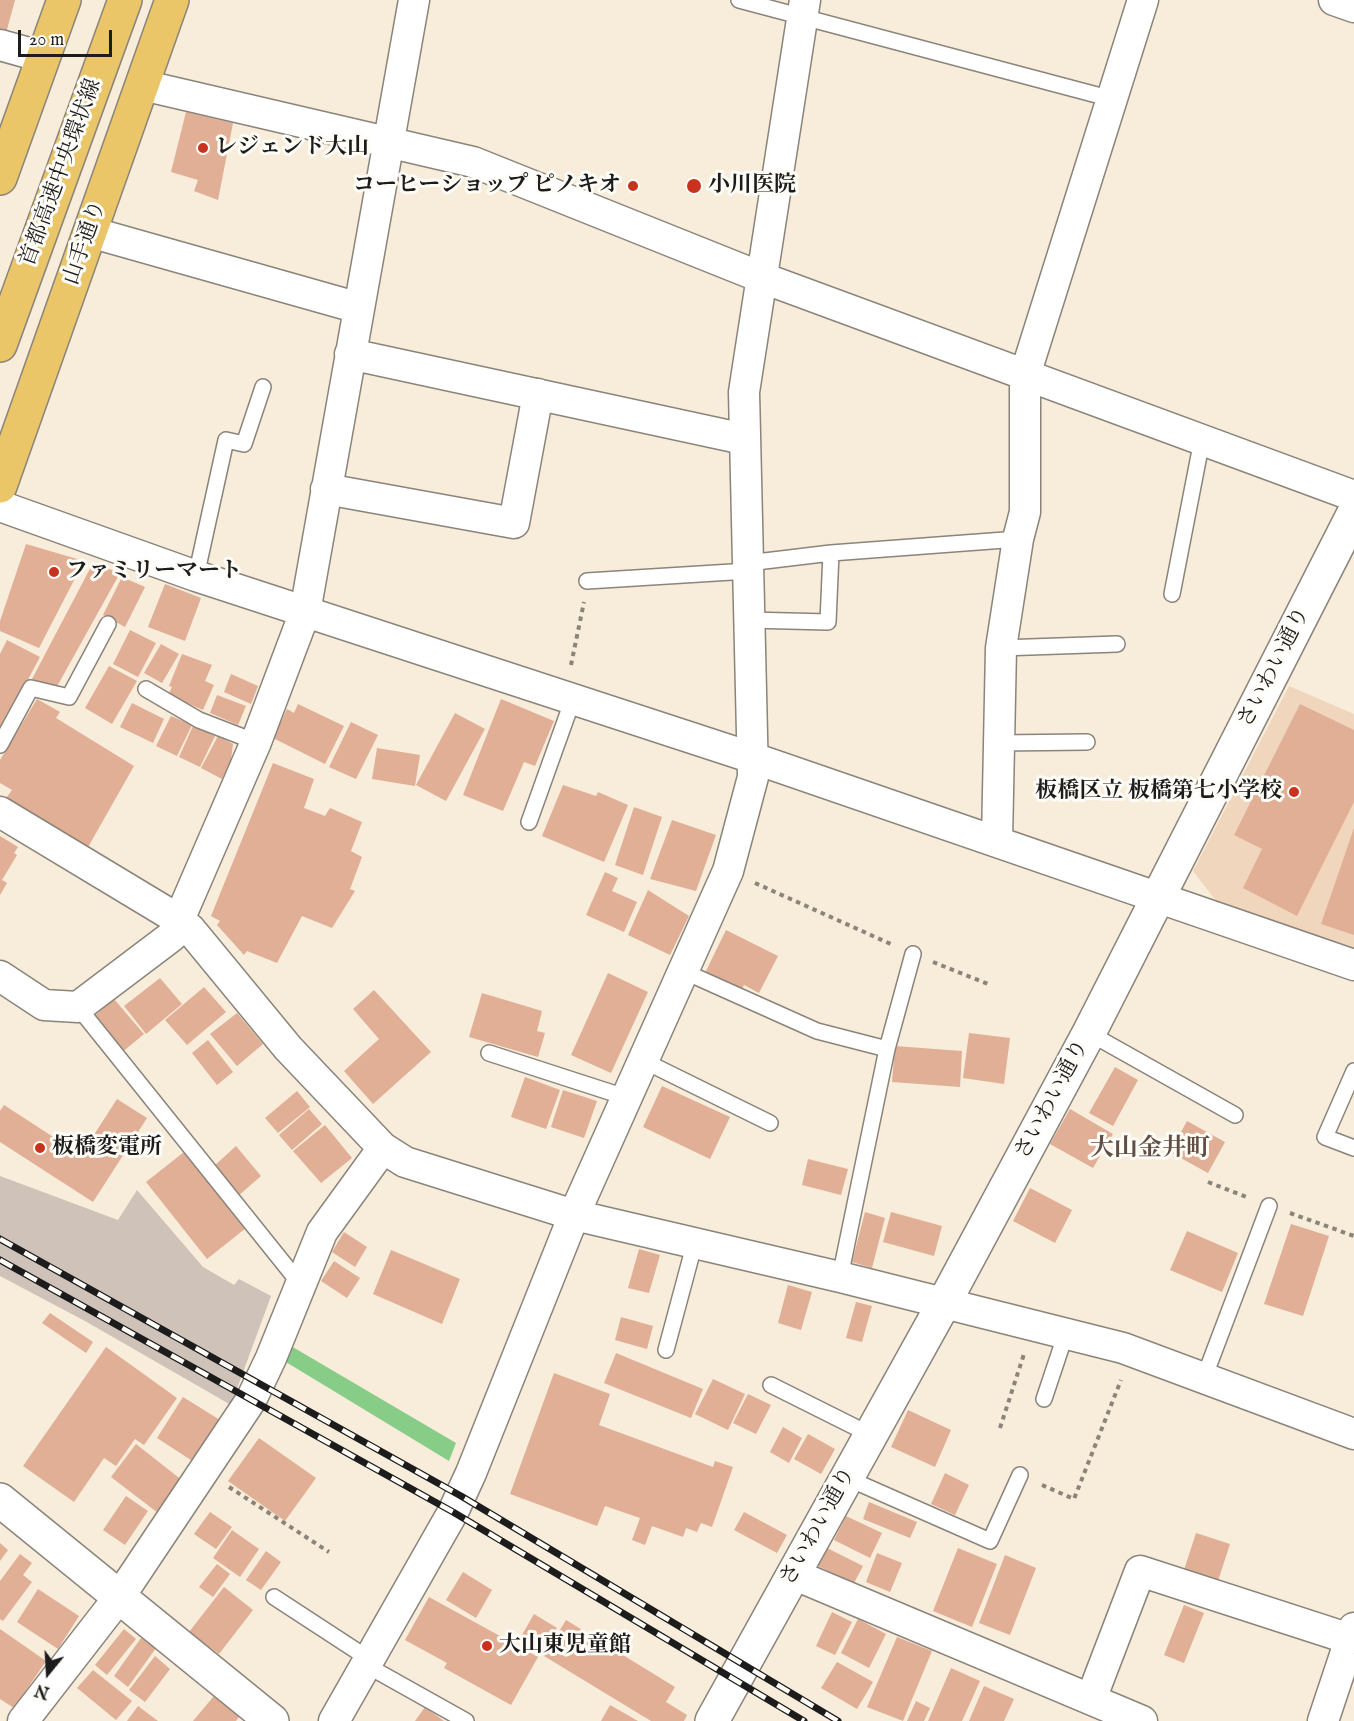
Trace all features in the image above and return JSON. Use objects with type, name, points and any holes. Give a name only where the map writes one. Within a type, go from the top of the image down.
[{"type":"main road","points":[[0,178],[64,0]]},
{"type":"main road","name":"首都高速中央環状線","points":[[0,304],[110,0]]},
{"type":"main road","name":"首都高速中央環状線","points":[[0,345],[124,0]]},
{"type":"main road","name":"山手通り","points":[[0,486],[172,0]]},
{"type":"street","points":[[0,976],[44,1005],[78,1007],[172,936],[256,742],[305,612],[414,0]]},
{"type":"street","points":[[996,841],[1000,648],[1018,539],[1025,512],[1025,375],[1143,0]]},
{"type":"street","points":[[1334,0],[1354,7]]},
{"type":"street","points":[[334,1721],[453,1512],[468,1481],[574,1215],[728,871],[753,777],[744,392],[804,8]]},
{"type":"street","points":[[0,45],[44,57]]},
{"type":"street","points":[[142,85],[473,162],[762,278],[1354,496]]},
{"type":"street","points":[[90,232],[359,308]]},
{"type":"street","points":[[350,354],[744,439]]},
{"type":"street","points":[[326,489],[514,523],[538,394]]},
{"type":"street","points":[[0,506],[196,576],[753,758],[1354,964]]},
{"type":"street","name":"さいわい通り","points":[[712,1721],[944,1303],[1089,1033],[1354,513]]},
{"type":"street","points":[[0,812],[190,929],[288,1048],[383,1148],[405,1162],[574,1215],[1033,1324],[1132,1351],[1354,1434]]},
{"type":"street","points":[[23,1721],[120,1596],[251,1400],[272,1358],[322,1233],[383,1148]]},
{"type":"street","points":[[0,1500],[272,1721]]},
{"type":"street","points":[[1091,1699],[1140,1570],[1352,1634],[1323,1721]]},
{"type":"street","points":[[793,1574],[1142,1721]]},
{"type":"street","points":[[0,1716],[8,1721]]},
{"type":"lane","points":[[739,0],[804,8],[1112,99]]},
{"type":"lane","points":[[196,576],[226,440],[244,444],[263,387]]},
{"type":"lane","points":[[1172,594],[1202,440]]},
{"type":"lane","points":[[587,580],[748,567],[831,553],[1018,539]]},
{"type":"lane","points":[[749,620],[828,622],[831,553]]},
{"type":"lane","points":[[0,746],[32,688],[69,698],[108,624]]},
{"type":"lane","points":[[1000,648],[1117,644]]},
{"type":"lane","points":[[146,689],[199,720],[256,742]]},
{"type":"lane","points":[[529,822],[573,699]]},
{"type":"lane","points":[[998,743],[1087,742]]},
{"type":"lane","points":[[840,1277],[887,1048],[913,954]]},
{"type":"lane","points":[[683,971],[817,1031],[887,1048]]},
{"type":"lane","points":[[78,1007],[301,1285]]},
{"type":"lane","points":[[1089,1033],[1235,1115]]},
{"type":"lane","points":[[489,1053],[626,1097]]},
{"type":"lane","points":[[642,1060],[770,1123]]},
{"type":"lane","points":[[1354,1071],[1325,1137],[1354,1148]]},
{"type":"lane","points":[[1204,1378],[1269,1206]]},
{"type":"lane","points":[[666,1350],[695,1242]]},
{"type":"lane","points":[[1044,1399],[1066,1333]]},
{"type":"lane","points":[[771,1385],[871,1435]]},
{"type":"lane","points":[[847,1478],[990,1541],[1020,1475]]},
{"type":"lane","points":[[274,1597],[368,1662],[466,1721]]},
{"type":"path","points":[[572,663],[585,597]]},
{"type":"path","points":[[728,871],[913,954],[988,984]]},
{"type":"path","points":[[999,1428],[1033,1324]]},
{"type":"path","points":[[1020,1475],[1074,1499],[1132,1351]]},
{"type":"path","points":[[206,1467],[221,1482],[329,1552]]},
{"type":"shaded area","name":"板橋区立 板橋第七小学校","points":[[1289,686],[1354,714],[1354,947],[1217,902],[1193,871]]},
{"type":"shaded area","points":[[0,1176],[118,1220],[137,1190],[203,1267],[234,1285],[239,1279],[271,1296],[231,1405],[85,1321],[0,1276]]},
{"type":"green space","points":[[291,1346],[456,1443],[449,1461],[281,1359]]},
{"type":"building","points":[[0,0],[15,0],[5,37],[0,35]]},
{"type":"building","name":"レジェンド大山","points":[[186,112],[233,123],[218,200],[194,191],[198,180],[171,172]]},
{"type":"building","points":[[26,544],[84,561],[39,648],[0,631],[0,621]]},
{"type":"building","points":[[93,563],[120,573],[55,690],[32,679]]},
{"type":"building","points":[[122,577],[145,587],[125,627],[103,615]]},
{"type":"building","points":[[165,584],[201,598],[185,641],[148,627]]},
{"type":"building","points":[[130,630],[156,643],[138,677],[113,664]]},
{"type":"building","points":[[7,640],[40,657],[0,732],[0,654]]},
{"type":"building","points":[[161,644],[179,654],[162,683],[144,673]]},
{"type":"building","points":[[182,654],[212,665],[205,681],[214,685],[203,710],[168,695],[172,687],[169,686]]},
{"type":"building","points":[[109,666],[137,681],[112,724],[85,708]]},
{"type":"building","points":[[231,674],[258,686],[251,704],[224,692]]},
{"type":"building","points":[[217,695],[246,706],[238,725],[210,713]]},
{"type":"building","points":[[37,699],[60,712],[56,718],[134,766],[87,849],[4,801],[12,790],[0,783],[0,760]]},
{"type":"building","points":[[501,699],[554,721],[535,766],[524,762],[503,811],[463,795]]},
{"type":"building","points":[[132,703],[164,719],[153,743],[120,727]]},
{"type":"building","points":[[298,704],[344,726],[325,764],[273,738],[287,709],[294,713]]},
{"type":"building","points":[[1300,704],[1354,730],[1354,802],[1297,916],[1243,888],[1262,849],[1234,835]]},
{"type":"building","points":[[455,713],[485,729],[446,801],[416,785]]},
{"type":"building","points":[[171,716],[192,725],[177,756],[156,746]]},
{"type":"building","points":[[351,722],[378,735],[356,779],[329,767]]},
{"type":"building","points":[[193,726],[215,736],[200,767],[179,757]]},
{"type":"building","points":[[218,736],[233,744],[231,760],[222,779],[201,768]]},
{"type":"building","points":[[377,748],[420,755],[415,786],[372,779]]},
{"type":"building","points":[[273,763],[314,779],[304,808],[325,816],[330,808],[362,822],[351,851],[362,857],[350,889],[355,891],[332,928],[302,916],[277,963],[247,951],[244,955],[217,925],[220,921],[211,916]]},
{"type":"building","points":[[563,785],[596,796],[598,792],[628,805],[604,862],[542,836]]},
{"type":"building","points":[[634,807],[662,817],[643,875],[615,865]]},
{"type":"building","points":[[672,820],[716,835],[696,891],[650,879]]},
{"type":"building","points":[[1354,828],[1354,935],[1321,924]]},
{"type":"building","points":[[0,836],[18,847],[14,853],[17,855],[2,880],[7,883],[0,895]]},
{"type":"building","points":[[605,872],[618,878],[612,891],[637,902],[624,932],[586,915]]},
{"type":"building","points":[[648,890],[689,916],[670,955],[628,935]]},
{"type":"building","points":[[726,930],[778,956],[759,993],[744,985],[740,993],[704,975]]},
{"type":"building","points":[[608,973],[648,992],[611,1073],[571,1055]]},
{"type":"building","points":[[160,978],[182,1004],[146,1034],[124,1006]]},
{"type":"building","points":[[204,987],[226,1012],[187,1045],[165,1020]]},
{"type":"building","points":[[374,990],[431,1052],[373,1104],[344,1071],[379,1039],[353,1009]]},
{"type":"building","points":[[482,993],[542,1011],[537,1031],[545,1033],[538,1057],[469,1037]]},
{"type":"building","points":[[114,999],[144,1034],[120,1054],[91,1019]]},
{"type":"building","points":[[237,1013],[263,1044],[237,1066],[210,1034]]},
{"type":"building","points":[[969,1033],[1010,1038],[1004,1084],[963,1078]]},
{"type":"building","points":[[208,1040],[233,1072],[217,1085],[192,1053]]},
{"type":"building","points":[[895,1046],[962,1051],[960,1087],[892,1082]]},
{"type":"building","points":[[1115,1067],[1138,1080],[1113,1126],[1089,1113]]},
{"type":"building","points":[[525,1077],[560,1090],[546,1129],[511,1117]]},
{"type":"building","points":[[662,1086],[730,1117],[710,1159],[643,1127]]},
{"type":"building","points":[[563,1090],[597,1101],[584,1138],[551,1127]]},
{"type":"building","points":[[297,1091],[310,1107],[278,1133],[265,1118]]},
{"type":"building","name":"板橋変電所","points":[[117,1099],[147,1118],[93,1202],[0,1142],[0,1111],[4,1105],[81,1155]]},
{"type":"building","points":[[309,1109],[322,1124],[292,1150],[279,1135]]},
{"type":"building","points":[[1070,1109],[1113,1134],[1093,1168],[1050,1144]]},
{"type":"building","points":[[1187,1121],[1225,1142],[1208,1173],[1170,1152]]},
{"type":"building","points":[[325,1125],[352,1158],[321,1183],[293,1151]]},
{"type":"building","points":[[236,1146],[261,1176],[238,1196],[213,1167]]},
{"type":"building","points":[[184,1152],[246,1228],[207,1259],[146,1182]]},
{"type":"building","points":[[808,1159],[848,1169],[841,1195],[802,1185]]},
{"type":"building","points":[[1030,1188],[1072,1210],[1055,1243],[1013,1221]]},
{"type":"building","points":[[865,1212],[885,1218],[872,1268],[852,1262]]},
{"type":"building","points":[[891,1212],[942,1226],[934,1256],[883,1242]]},
{"type":"building","points":[[1291,1224],[1329,1236],[1303,1316],[1264,1304]]},
{"type":"building","points":[[1187,1231],[1238,1253],[1222,1292],[1170,1270]]},
{"type":"building","points":[[344,1232],[367,1247],[355,1267],[332,1252]]},
{"type":"building","points":[[639,1249],[660,1255],[649,1293],[628,1288]]},
{"type":"building","points":[[391,1250],[460,1279],[442,1324],[373,1294]]},
{"type":"building","points":[[334,1261],[360,1278],[347,1298],[321,1281]]},
{"type":"building","points":[[788,1285],[812,1292],[801,1330],[778,1323]]},
{"type":"building","points":[[856,1302],[872,1306],[862,1342],[846,1338]]},
{"type":"building","points":[[50,1313],[93,1342],[86,1353],[42,1323]]},
{"type":"building","points":[[621,1317],[653,1326],[647,1349],[615,1340]]},
{"type":"building","points":[[106,1347],[177,1398],[144,1445],[135,1439],[116,1466],[104,1458],[74,1502],[23,1466]]},
{"type":"building","points":[[616,1353],[703,1389],[691,1418],[604,1383]]},
{"type":"building","points":[[554,1373],[610,1394],[599,1425],[713,1467],[715,1461],[733,1467],[712,1527],[701,1523],[697,1532],[686,1528],[683,1537],[652,1526],[645,1545],[632,1540],[640,1518],[605,1506],[597,1526],[510,1494]]},
{"type":"building","points":[[713,1379],[745,1394],[728,1430],[695,1414]]},
{"type":"building","points":[[748,1394],[771,1405],[756,1434],[733,1423]]},
{"type":"building","points":[[183,1397],[220,1420],[194,1462],[157,1438]]},
{"type":"building","points":[[908,1410],[951,1430],[935,1467],[891,1447]]},
{"type":"building","points":[[783,1427],[802,1438],[789,1463],[770,1452]]},
{"type":"building","points":[[808,1434],[835,1449],[821,1474],[794,1459]]},
{"type":"building","points":[[259,1438],[316,1478],[285,1521],[228,1481]]},
{"type":"building","points":[[136,1444],[183,1481],[158,1513],[111,1477]]},
{"type":"building","points":[[945,1473],[969,1485],[955,1515],[931,1504]]},
{"type":"building","points":[[126,1496],[148,1511],[125,1545],[103,1530]]},
{"type":"building","points":[[869,1502],[917,1522],[910,1538],[863,1519]]},
{"type":"building","points":[[210,1512],[232,1527],[216,1549],[194,1534]]},
{"type":"building","points":[[744,1512],[787,1535],[777,1553],[734,1530]]},
{"type":"building","points":[[846,1516],[882,1533],[870,1558],[834,1540]]},
{"type":"building","points":[[232,1530],[259,1549],[240,1577],[213,1558]]},
{"type":"building","points":[[1196,1533],[1230,1544],[1217,1584],[1183,1573]]},
{"type":"building","points":[[0,1543],[8,1550],[0,1561]]},
{"type":"building","points":[[827,1548],[863,1566],[854,1583],[818,1566]]},
{"type":"building","points":[[958,1548],[997,1564],[972,1627],[933,1611]]},
{"type":"building","points":[[266,1551],[281,1562],[261,1590],[246,1580]]},
{"type":"building","points":[[877,1553],[902,1563],[890,1592],[866,1582]]},
{"type":"building","points":[[20,1554],[32,1563],[23,1575],[32,1582],[3,1621],[0,1619],[0,1581]]},
{"type":"building","points":[[1005,1555],[1036,1568],[1010,1635],[979,1623]]},
{"type":"building","points":[[217,1564],[230,1574],[213,1597],[199,1587]]},
{"type":"building","points":[[463,1572],[492,1590],[476,1618],[446,1600]]},
{"type":"building","points":[[224,1587],[253,1610],[219,1654],[189,1632]]},
{"type":"building","points":[[38,1589],[79,1616],[58,1649],[17,1622]]},
{"type":"building","points":[[429,1597],[538,1657],[511,1705],[444,1668],[447,1663],[405,1640]]},
{"type":"building","points":[[1184,1605],[1204,1613],[1184,1663],[1164,1655]]},
{"type":"building","points":[[832,1612],[852,1622],[835,1655],[816,1646]]},
{"type":"building","points":[[534,1614],[557,1628],[541,1653],[519,1640]]},
{"type":"building","points":[[858,1619],[886,1634],[869,1668],[841,1653]]},
{"type":"building","points":[[566,1620],[675,1687],[666,1702],[687,1715],[684,1721],[651,1721],[544,1656]]},
{"type":"building","points":[[0,1629],[46,1661],[14,1708],[0,1699]]},
{"type":"building","points":[[124,1629],[136,1639],[107,1675],[95,1665]]},
{"type":"building","points":[[897,1637],[932,1651],[903,1721],[867,1707]]},
{"type":"building","points":[[141,1638],[156,1648],[128,1687],[114,1676]]},
{"type":"building","points":[[155,1656],[170,1669],[145,1702],[129,1690]]},
{"type":"building","points":[[837,1662],[873,1682],[857,1709],[821,1688]]},
{"type":"building","points":[[951,1668],[980,1681],[962,1721],[928,1721]]},
{"type":"building","points":[[93,1670],[132,1701],[116,1720],[77,1688]]},
{"type":"building","points":[[984,1686],[1014,1699],[1004,1721],[969,1721]]},
{"type":"building","points":[[214,1696],[239,1717],[236,1721],[193,1721]]},
{"type":"building","points":[[916,1701],[930,1708],[924,1721],[907,1721]]},
{"type":"building","points":[[610,1705],[638,1721],[601,1721]]},
{"type":"building","points":[[138,1706],[158,1721],[127,1721]]},
{"type":"building","points":[[425,1707],[444,1721],[415,1721]]},
{"type":"railway","points":[[0,1239],[461,1496],[838,1721]]},
{"type":"railway","points":[[0,1260],[453,1512],[804,1721]]},
{"type":"place","name":"レジェンド大山","points":[[203,148]]},
{"type":"place","name":"コーヒーショップ ピノキオ","points":[[633,186]]},
{"type":"place","name":"小川医院","points":[[694,186]]},
{"type":"place","name":"ファミリーマート","points":[[54,572]]},
{"type":"place","name":"板橋区立 板橋第七小学校","points":[[1294,792]]},
{"type":"place","name":"板橋変電所","points":[[40,1148]]},
{"type":"place","name":"大山東児童館","points":[[487,1646]]},
{"type":"district","name":"大山金井町","points":[[1150,1150]]}]
